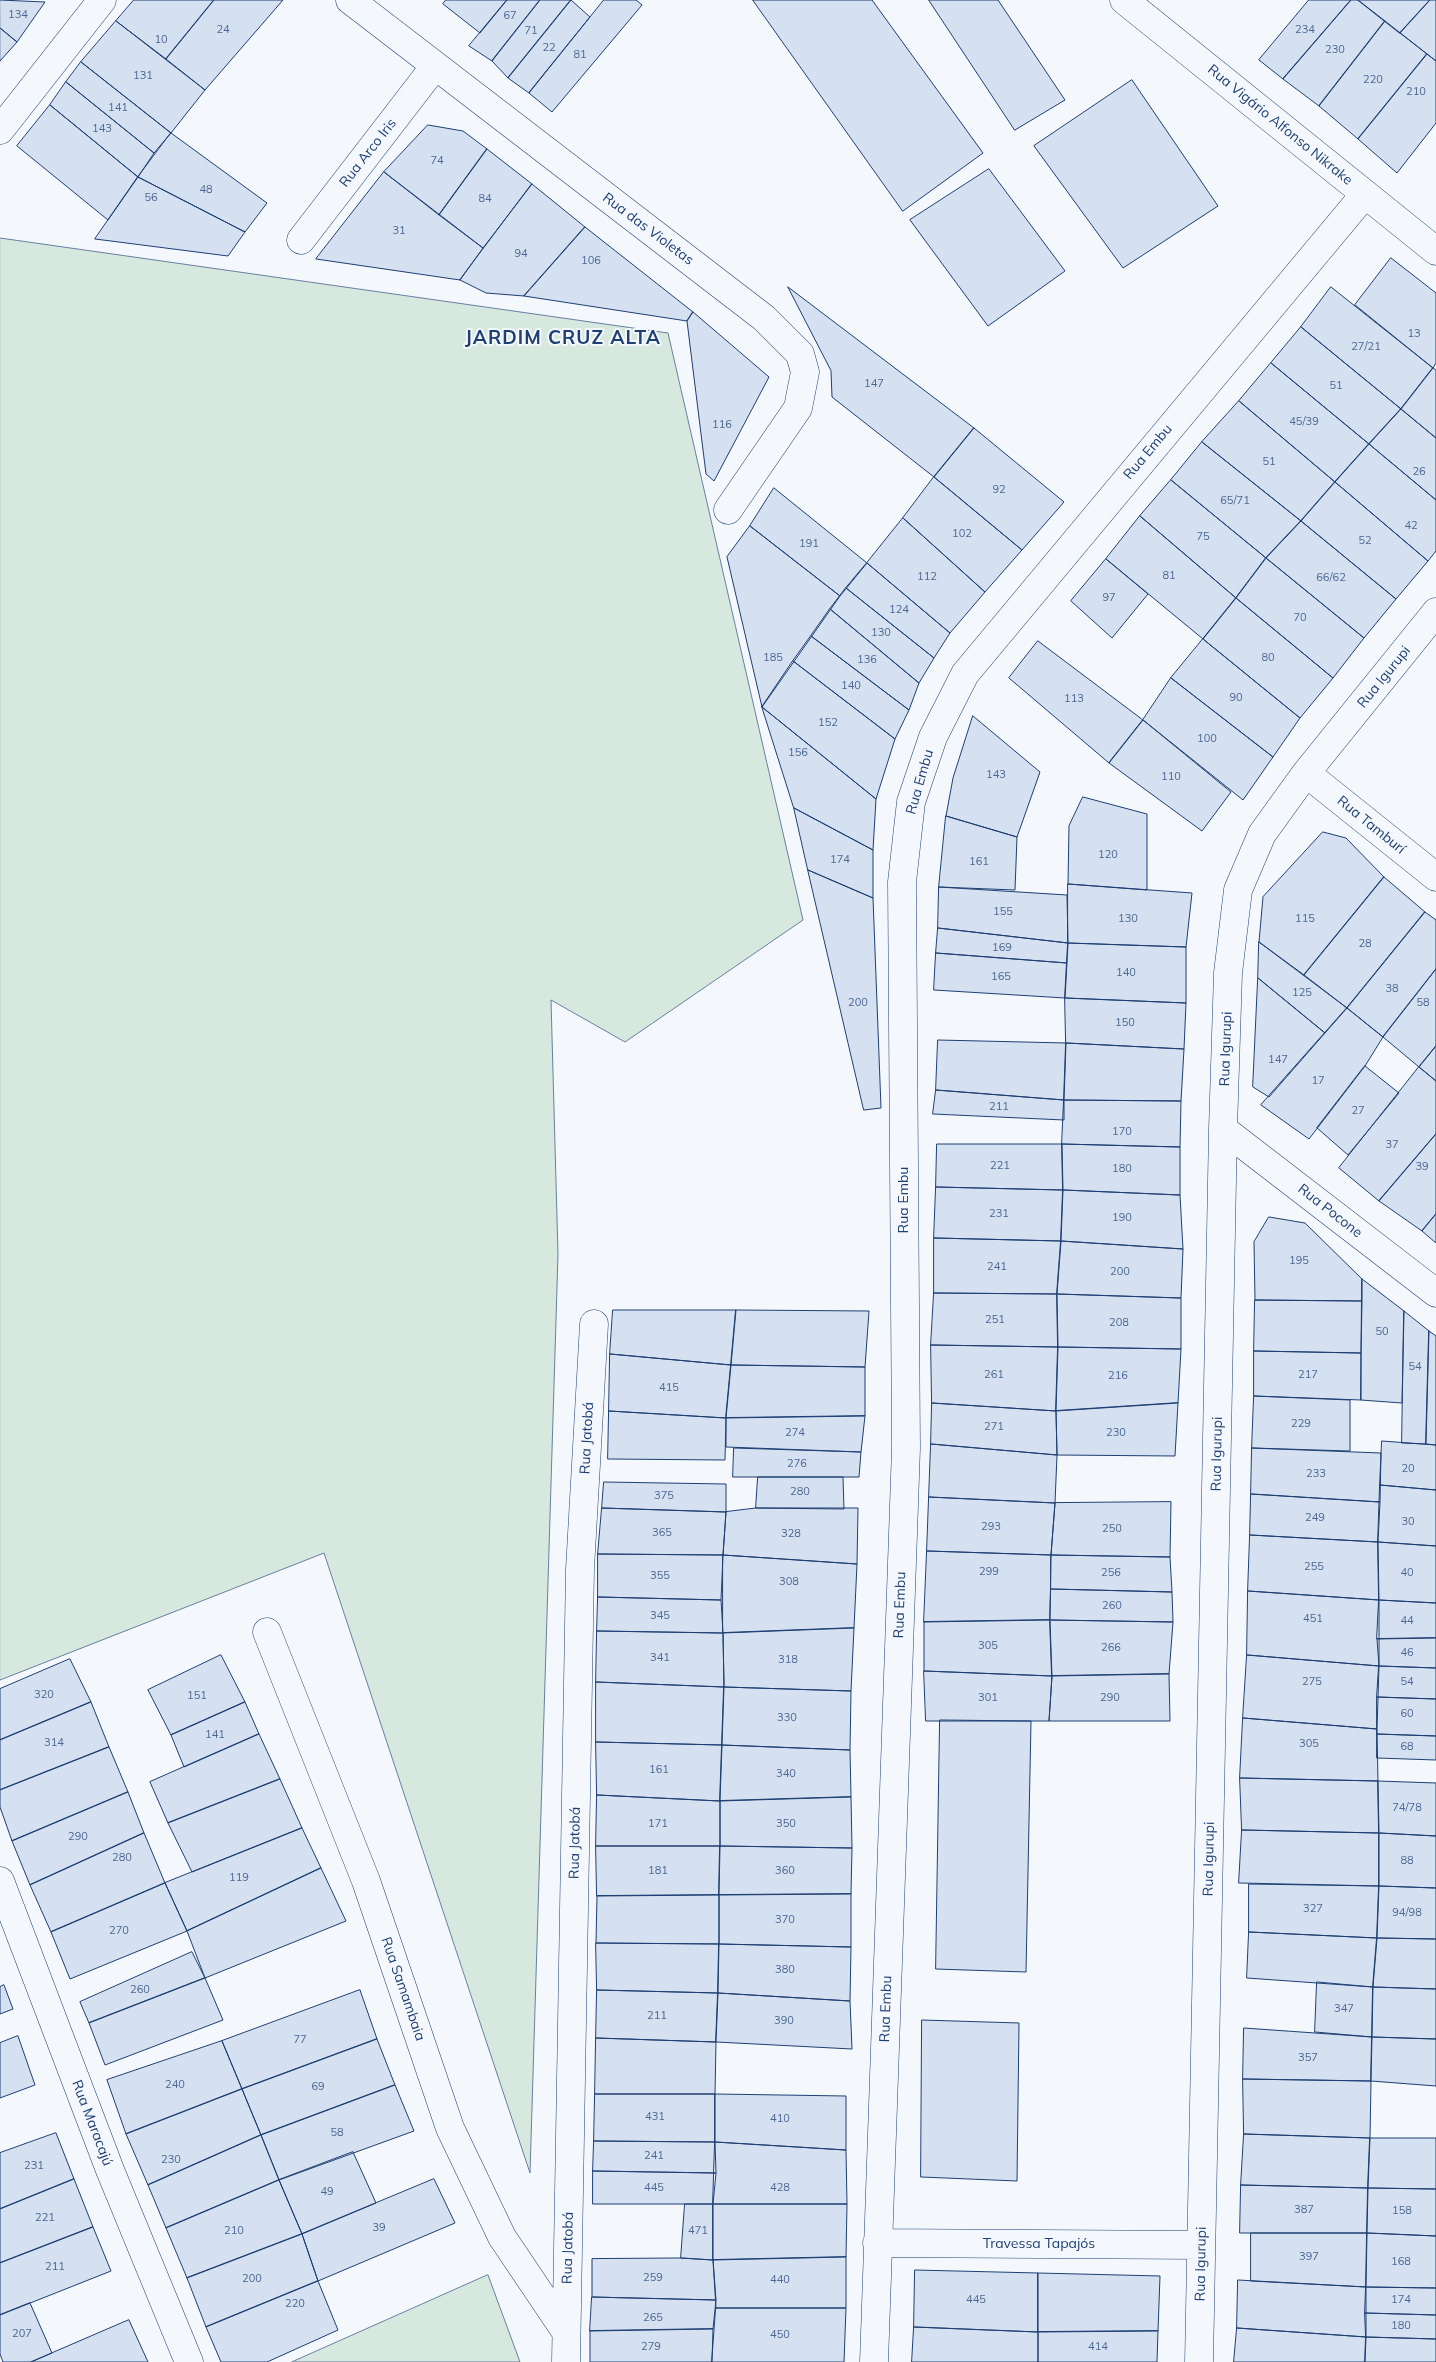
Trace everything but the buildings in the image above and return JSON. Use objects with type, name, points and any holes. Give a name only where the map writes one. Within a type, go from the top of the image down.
[{"type":"street","points":[[0,130],[102,0]]},
{"type":"street","name":"Rua das Violetas","points":[[350,0],[764,318],[800,354],[805,372],[798,408],[728,510]]},
{"type":"street","name":"Rua Vigário Alfonso Nikrake","points":[[1124,0],[1436,251]]},
{"type":"street","name":"Rua Arco Iris","points":[[301,240],[435,66]]},
{"type":"street","name":"Rua Embu","points":[[874,2362],[906,1448],[902,882],[911,802],[933,737],[965,674],[1365,194]]},
{"type":"street","name":"Rua Igurupi","points":[[1199,2362],[1228,973],[1238,890],[1262,834],[1306,773],[1436,612]]},
{"type":"street","name":"Rua Tamburí","points":[[1306,773],[1436,877]]},
{"type":"street","name":"Rua Pocone","points":[[1224,1129],[1436,1293]]},
{"type":"street","name":"Rua Jatobá","points":[[566,2362],[580,1570],[594,1324]]},
{"type":"street","name":"Rua Samambaia","points":[[267,1632],[366,1881],[450,2128],[502,2237],[566,2332]]},
{"type":"street","name":"Rua Maracajú","points":[[0,1881],[110,2170],[189,2362]]},
{"type":"street","name":"Travessa Tapajós","points":[[877,2243],[1201,2245]]},
{"type":"shaded area","points":[[0,238],[668,333],[803,920],[625,1042],[551,1000],[558,1254],[530,2173],[324,1553],[0,1680]]},
{"type":"shaded area","points":[[488,2275],[520,2362],[292,2362]]},
{"type":"district","name":"JARDIM CRUZ ALTA","points":[[563,338]]}]
